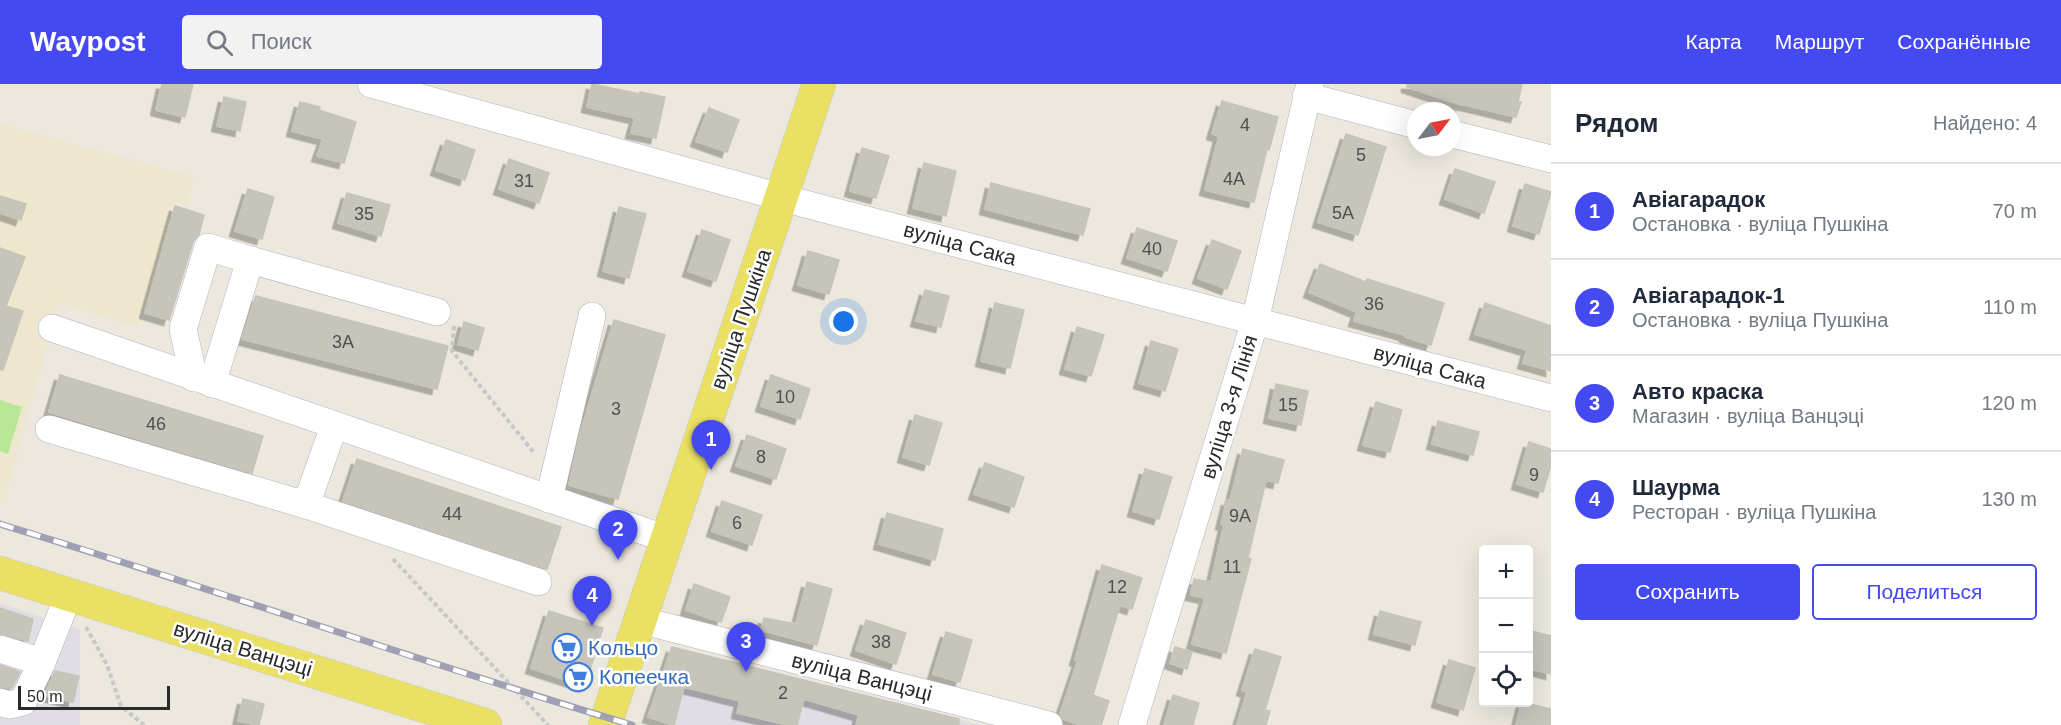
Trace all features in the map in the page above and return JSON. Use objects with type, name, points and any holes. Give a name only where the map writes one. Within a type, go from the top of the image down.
[{"type":"main road","name":"вуліца Пушкіна","points":[[605,725],[819,84]]},
{"type":"main road","name":"вуліца Ванцэці","points":[[0,573],[75,606],[485,725]]},
{"type":"street","name":"вуліца Сака","points":[[371,84],[410,89],[782,198],[1551,398]]},
{"type":"street","points":[[1308,90],[1407,121]]},
{"type":"street","name":"вуліца 3-я Лінія","points":[[1132,725],[1255,321],[1308,90]]},
{"type":"street","points":[[1461,136],[1551,159]]},
{"type":"street","points":[[203,381],[183,329],[208,247],[437,312]]},
{"type":"street","points":[[203,381],[250,260]]},
{"type":"street","points":[[551,488],[592,316]]},
{"type":"street","points":[[52,328],[334,426],[551,488],[667,539]]},
{"type":"street","points":[[306,505],[334,426]]},
{"type":"street","points":[[49,429],[306,505],[538,582]]},
{"type":"street","points":[[0,702],[9,705],[23,702],[42,662],[75,606]]},
{"type":"street","name":"вуліца Ванцэці","points":[[640,620],[1049,725]]},
{"type":"street","points":[[0,649],[42,662]]},
{"type":"path","points":[[437,312],[455,317],[452,351],[551,488]]},
{"type":"path","points":[[392,558],[548,725]]},
{"type":"path","points":[[75,606],[107,665],[121,706],[144,725]]},
{"type":"shaded area","points":[[0,124],[194,177],[187,206],[174,202],[138,327],[59,302],[4,501],[0,500]]},
{"type":"shaded area","points":[[0,603],[80,630],[80,725],[0,725]]},
{"type":"shaded area","points":[[672,647],[981,725],[676,725],[648,717]]},
{"type":"green space","points":[[0,400],[22,407],[8,454],[0,451]]},
{"type":"building","points":[[162,84],[193,84],[185,117],[156,110]]},
{"type":"building","points":[[592,84],[665,97],[656,138],[631,133],[635,118],[587,107]]},
{"type":"building","points":[[1407,84],[1522,84],[1518,102],[1521,102],[1516,117],[1462,105],[1461,102],[1453,102],[1407,87]]},
{"type":"building","points":[[224,97],[246,102],[240,131],[217,126]]},
{"type":"building","points":[[1222,101],[1278,117],[1269,150],[1267,149],[1254,202],[1205,190],[1219,136],[1212,134]]},
{"type":"building","points":[[300,102],[320,107],[319,110],[356,122],[344,163],[317,156],[323,139],[292,131]]},
{"type":"building","points":[[709,108],[739,120],[727,152],[696,141]]},
{"type":"building","points":[[1346,134],[1386,147],[1358,235],[1318,222]]},
{"type":"building","points":[[446,140],[475,150],[465,180],[436,170]]},
{"type":"building","points":[[862,148],[889,156],[876,198],[850,191]]},
{"type":"building","points":[[509,159],[549,173],[539,203],[499,189]]},
{"type":"building","points":[[924,163],[956,171],[946,216],[913,208]]},
{"type":"building","points":[[1455,169],[1495,182],[1484,213],[1445,199]]},
{"type":"building","points":[[991,183],[1090,209],[1083,235],[985,209]]},
{"type":"building","points":[[1525,184],[1551,192],[1539,234],[1513,226]]},
{"type":"building","points":[[248,189],[274,197],[262,239],[235,231]]},
{"type":"building","points":[[347,193],[390,205],[381,236],[338,223]]},
{"type":"building","points":[[0,196],[26,204],[21,220],[0,213]]},
{"type":"building","points":[[175,206],[204,215],[199,235],[193,242],[169,320],[145,313]]},
{"type":"building","points":[[619,207],[646,214],[629,278],[603,271]]},
{"type":"building","points":[[1137,228],[1177,241],[1167,271],[1127,258]]},
{"type":"building","points":[[702,230],[730,240],[716,281],[688,271]]},
{"type":"building","points":[[1212,240],[1241,251],[1227,289],[1198,278]]},
{"type":"building","points":[[0,248],[25,257],[6,306],[23,311],[3,370],[0,369]]},
{"type":"building","points":[[808,251],[839,260],[829,294],[798,285]]},
{"type":"building","points":[[1320,264],[1366,282],[1367,279],[1444,303],[1431,345],[1405,337],[1405,335],[1354,321],[1357,312],[1309,292]]},
{"type":"building","points":[[925,290],[949,296],[941,327],[916,321]]},
{"type":"building","points":[[256,296],[448,346],[437,389],[242,339]]},
{"type":"building","points":[[995,303],[1024,310],[1010,368],[981,361]]},
{"type":"building","points":[[1485,303],[1551,326],[1551,371],[1523,363],[1527,350],[1475,334]]},
{"type":"building","points":[[614,320],[665,335],[618,499],[569,485],[580,435]]},
{"type":"building","points":[[464,322],[484,328],[478,350],[458,344]]},
{"type":"building","points":[[1077,327],[1104,335],[1091,376],[1065,369]]},
{"type":"building","points":[[1151,341],[1178,349],[1165,391],[1139,383]]},
{"type":"building","points":[[60,375],[263,436],[252,473],[49,412]]},
{"type":"building","points":[[771,375],[810,389],[800,419],[761,406]]},
{"type":"building","points":[[1276,384],[1308,391],[1301,425],[1269,418]]},
{"type":"building","points":[[1376,402],[1402,410],[1390,452],[1363,445]]},
{"type":"building","points":[[915,415],[942,423],[929,465],[903,457]]},
{"type":"building","points":[[1438,421],[1479,432],[1473,455],[1432,444]]},
{"type":"building","points":[[747,435],[786,449],[776,479],[736,466]]},
{"type":"building","points":[[1529,442],[1551,449],[1551,465],[1543,492],[1517,484]]},
{"type":"building","points":[[1243,449],[1284,460],[1278,483],[1266,480],[1248,558],[1251,559],[1226,653],[1192,644],[1205,598],[1191,595],[1194,579],[1211,582],[1224,525],[1221,524],[1227,500],[1230,501]]},
{"type":"building","points":[[357,459],[561,527],[547,569],[343,501]]},
{"type":"building","points":[[985,463],[1024,477],[1014,507],[974,494]]},
{"type":"building","points":[[1145,469],[1172,477],[1159,519],[1133,511]]},
{"type":"building","points":[[722,501],[762,515],[752,545],[712,531]]},
{"type":"building","points":[[887,513],[943,529],[935,560],[879,544]]},
{"type":"building","points":[[1102,565],[1142,578],[1132,609],[1120,605],[1093,695],[1109,701],[1101,725],[1081,725],[1063,719],[1060,714],[1078,661],[1075,660]]},
{"type":"building","points":[[807,582],[832,589],[817,645],[761,630],[764,618],[796,624]]},
{"type":"building","points":[[694,584],[730,597],[721,622],[686,610]]},
{"type":"building","points":[[0,608],[33,619],[28,641],[0,634]]},
{"type":"building","name":"Кольцо","points":[[549,611],[603,628],[585,686],[531,668]]},
{"type":"building","points":[[1380,611],[1421,622],[1415,645],[1374,634]]},
{"type":"building","points":[[866,620],[906,633],[896,664],[856,650]]},
{"type":"building","points":[[1533,631],[1551,636],[1551,674],[1533,669]]},
{"type":"building","points":[[946,632],[972,640],[960,682],[933,674]]},
{"type":"building","points":[[672,647],[959,719],[959,725],[856,725],[859,715],[804,699],[797,725],[788,725],[737,713],[740,701],[684,687],[674,725],[648,717]]},
{"type":"building","points":[[1175,647],[1192,652],[1187,669],[1170,663]]},
{"type":"building","points":[[1255,649],[1281,657],[1265,710],[1270,711],[1266,725],[1237,725],[1247,692],[1242,690]]},
{"type":"building","points":[[1449,660],[1475,668],[1463,710],[1437,702]]},
{"type":"building","points":[[0,665],[20,672],[12,688],[0,687]]},
{"type":"building","points":[[55,671],[79,676],[73,702],[44,695]]},
{"type":"building","points":[[1173,695],[1199,703],[1193,725],[1164,725]]},
{"type":"building","points":[[243,699],[264,704],[259,725],[238,721]]},
{"type":"building","points":[[1533,705],[1551,709],[1551,725],[1516,725],[1521,707],[1533,707]]},
{"type":"railway","points":[[0,524],[632,725]]},
{"type":"place","name":"Авіагарадок","points":[[711,470]]},
{"type":"place","name":"Авіагарадок-1","points":[[618,560]]},
{"type":"place","name":"Шаурма","points":[[592,626]]},
{"type":"place","name":"Кольцо","points":[[567,648]]},
{"type":"place","name":"Авто краска","points":[[746,672]]},
{"type":"place","name":"Копеечка","points":[[578,677]]}]
